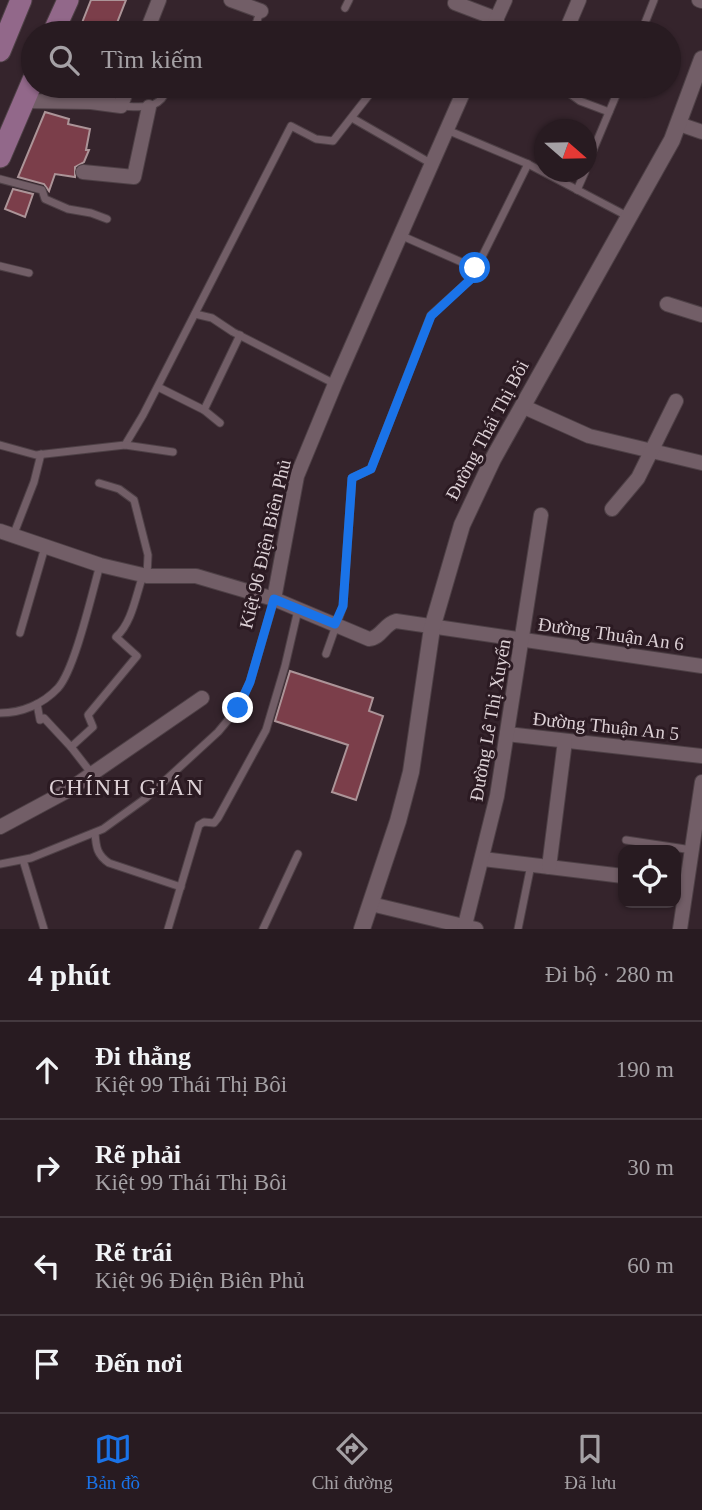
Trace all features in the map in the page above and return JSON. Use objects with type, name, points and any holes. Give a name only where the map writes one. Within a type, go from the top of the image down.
[{"type":"main road","points":[[2,39],[21,0]]},
{"type":"main road","points":[[58,21],[68,0]]},
{"type":"main road","points":[[0,157],[25,98]]},
{"type":"street","points":[[151,21],[159,0]]},
{"type":"street","points":[[231,0],[261,11]]},
{"type":"street","points":[[455,2],[497,19],[505,0]]},
{"type":"street","points":[[570,21],[579,0]]},
{"type":"street","name":"Đường Thái Thị Bôi","points":[[362,929],[398,821],[411,772],[432,628],[462,525],[476,492],[522,406],[679,124],[702,59]]},
{"type":"street","points":[[24,101],[91,102],[121,106],[124,98]]},
{"type":"street","name":"Kiệt 96 Điện Biên Phủ","points":[[274,599],[297,475],[462,98]]},
{"type":"street","points":[[83,172],[134,177],[149,107]]},
{"type":"street","points":[[679,124],[702,132]]},
{"type":"street","points":[[667,304],[702,315]]},
{"type":"street","points":[[612,509],[632,488],[676,401]]},
{"type":"street","points":[[522,406],[589,436],[702,464]]},
{"type":"street","name":"Đường Lê Thị Xuyến","points":[[468,929],[497,796],[541,515]]},
{"type":"street","points":[[7,533],[100,565],[145,575],[196,576],[274,599],[335,624]]},
{"type":"street","name":"Đường Thuận An 6","points":[[335,624],[369,639],[376,638],[389,624],[396,621],[702,666]]},
{"type":"street","points":[[0,827],[67,791],[202,698]]},
{"type":"street","name":"Đường Thuận An 5","points":[[507,733],[702,756]]},
{"type":"street","points":[[549,867],[565,741]]},
{"type":"street","points":[[681,883],[692,850],[702,782]]},
{"type":"street","points":[[483,859],[618,875]]},
{"type":"street","points":[[370,904],[468,929]]},
{"type":"street","points":[[680,908],[680,929]]},
{"type":"lane","points":[[646,21],[654,0]]},
{"type":"lane","points":[[257,21],[261,11]]},
{"type":"lane","points":[[121,106],[149,107],[161,102],[163,98]]},
{"type":"lane","points":[[125,445],[158,387],[291,125],[316,139],[333,141],[367,98]]},
{"type":"lane","points":[[576,98],[609,112]]},
{"type":"lane","points":[[597,142],[615,98]]},
{"type":"lane","points":[[352,118],[432,164]]},
{"type":"lane","points":[[447,130],[528,164],[629,217]]},
{"type":"lane","points":[[326,654],[343,606],[352,478],[371,469],[431,316],[471,279],[528,164]]},
{"type":"lane","points":[[0,179],[42,190],[45,199],[68,209],[107,219]]},
{"type":"lane","points":[[577,190],[580,182]]},
{"type":"lane","points":[[400,236],[475,268]]},
{"type":"lane","points":[[0,266],[29,273]]},
{"type":"lane","points":[[195,314],[212,318],[335,384]]},
{"type":"lane","points":[[204,410],[240,335]]},
{"type":"lane","points":[[158,387],[204,410],[220,424]]},
{"type":"lane","points":[[0,445],[41,454],[125,445],[173,452]]},
{"type":"lane","points":[[7,533],[34,482],[41,454]]},
{"type":"lane","points":[[71,747],[93,726],[88,715],[137,656],[116,637],[132,609],[145,575],[148,555],[134,500],[119,489],[99,483]]},
{"type":"lane","points":[[20,633],[45,547]]},
{"type":"lane","points":[[0,713],[20,711],[37,704],[58,688],[67,671],[100,565]]},
{"type":"lane","name":"Kiệt 96 Điện Biên Phủ","points":[[0,864],[23,860],[94,833],[146,798],[219,732],[238,708],[250,682],[274,599]]},
{"type":"lane","points":[[168,929],[201,822],[214,823],[218,818],[265,730],[285,666],[298,608]]},
{"type":"lane","points":[[37,704],[40,720],[44,718],[92,774]]},
{"type":"lane","points":[[94,833],[101,858],[109,863],[181,887]]},
{"type":"lane","points":[[626,839],[692,850]]},
{"type":"lane","points":[[263,929],[298,854]]},
{"type":"lane","points":[[23,860],[44,929]]},
{"type":"lane","points":[[518,929],[531,865]]},
{"type":"building","points":[[91,0],[126,0],[118,21],[83,21]]},
{"type":"building","points":[[45,112],[69,119],[68,124],[90,129],[86,150],[89,150],[84,162],[75,167],[75,177],[55,174],[49,191],[44,184],[18,177]]},
{"type":"building","points":[[13,189],[33,194],[25,217],[5,209]]},
{"type":"building","points":[[290,671],[373,698],[369,711],[383,716],[356,800],[332,792],[348,745],[275,721]]},
{"type":"district","name":"CHÍNH GIÁN","points":[[127,787]]},
{"type":"route","points":[[238,708],[250,682],[274,599],[335,624],[343,606],[352,478],[371,469],[431,316],[471,279],[475,268]]}]
